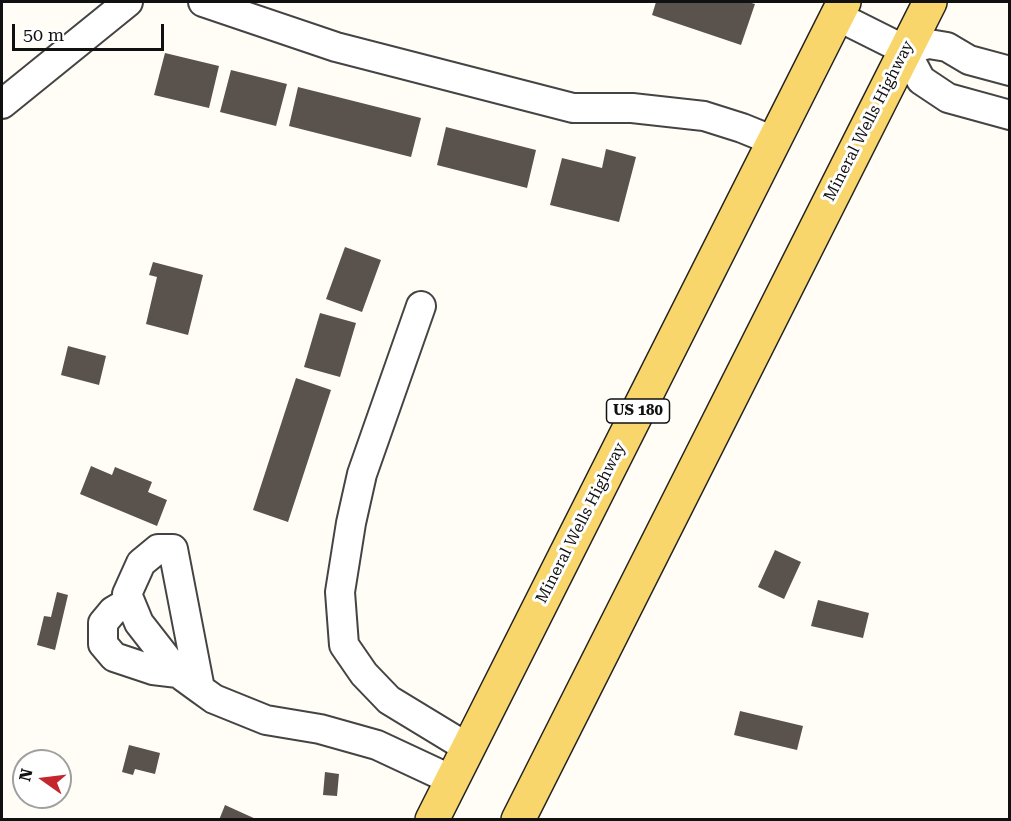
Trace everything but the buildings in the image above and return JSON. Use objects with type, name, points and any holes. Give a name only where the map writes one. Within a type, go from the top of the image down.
[{"type":"main road","name":"Mineral Wells Highway","points":[[520,819],[930,2]]},
{"type":"main road","name":"Mineral Wells Highway","points":[[432,819],[841,9]]},
{"type":"street","points":[[2,104],[128,2]]},
{"type":"street","points":[[203,2],[336,47],[573,108],[632,108],[704,116],[774,141]]},
{"type":"street","points":[[841,9],[905,50],[921,80],[948,98],[1010,115]]},
{"type":"street","points":[[905,50],[929,44],[947,47],[969,60],[1010,71]]},
{"type":"street","points":[[421,306],[360,484],[351,523],[340,592],[344,645],[364,674],[389,700],[468,748]]},
{"type":"street","points":[[189,681],[173,549],[158,549],[141,563],[127,594],[139,623],[189,681],[214,699],[266,720],[320,729],[376,745],[452,780]]},
{"type":"street","points":[[130,601],[113,611],[103,623],[103,644],[114,657],[189,681]]}]
